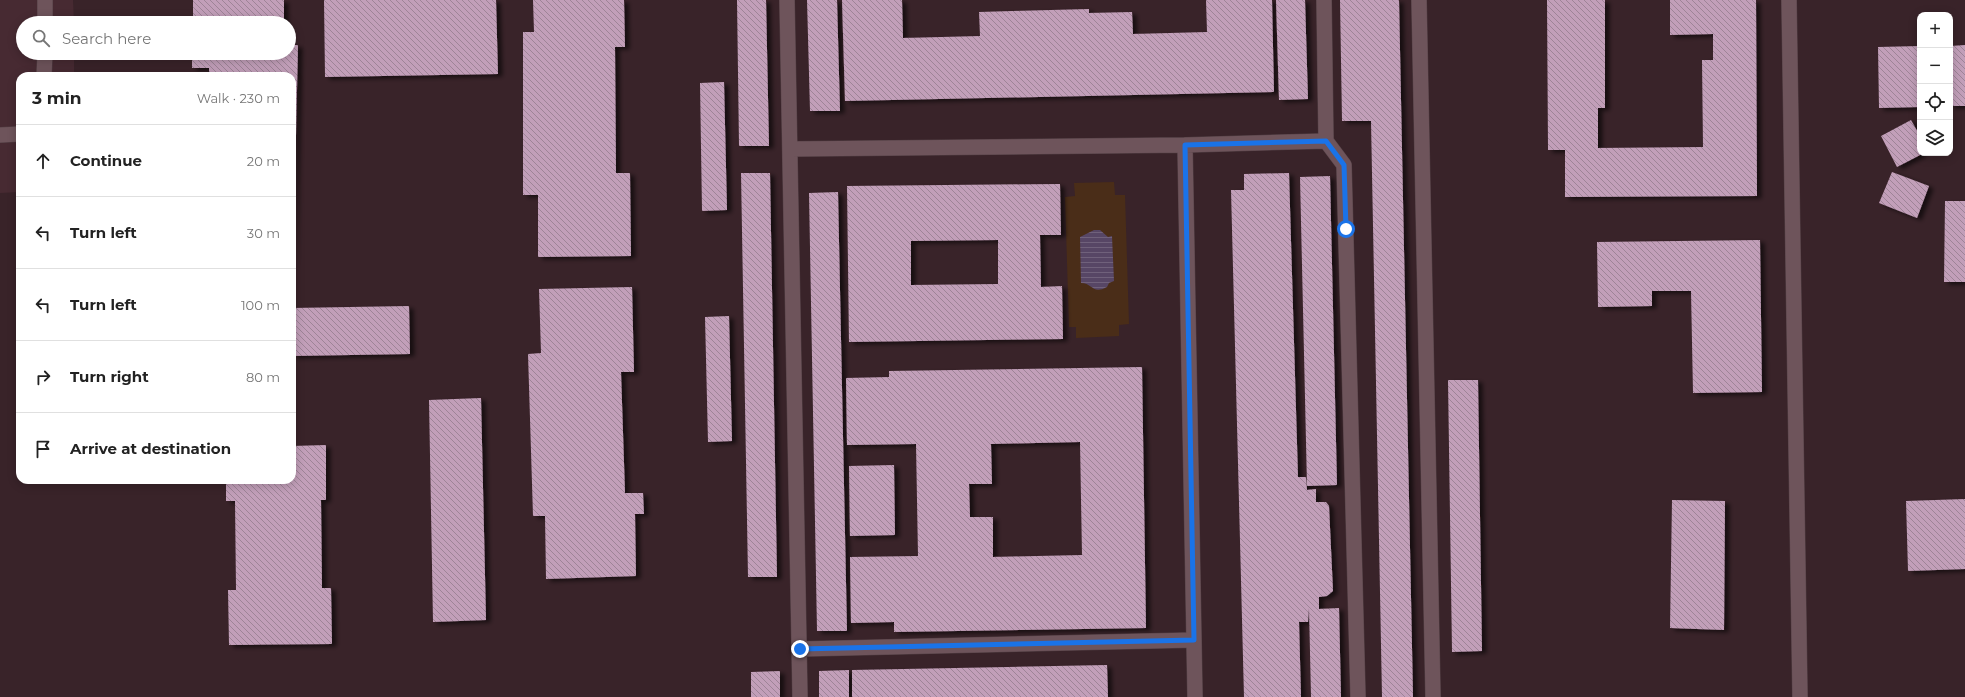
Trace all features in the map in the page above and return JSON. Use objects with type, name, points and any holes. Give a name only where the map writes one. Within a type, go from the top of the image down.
[{"type":"lane","points":[[45,0],[45,16]]},
{"type":"lane","points":[[787,0],[800,697]]},
{"type":"lane","points":[[1324,0],[1326,141],[1344,165],[1358,697]]},
{"type":"lane","points":[[1419,0],[1433,697]]},
{"type":"lane","points":[[1789,0],[1800,697]]},
{"type":"lane","points":[[44,72],[45,60]]},
{"type":"lane","points":[[0,135],[16,134]]},
{"type":"lane","points":[[790,149],[1185,145],[1326,141]]},
{"type":"lane","points":[[1185,145],[1195,697]]},
{"type":"lane","points":[[800,649],[1194,640]]},
{"type":"shaded area","points":[[0,0],[73,0],[74,16],[16,16],[16,60],[74,60],[74,72],[16,72],[16,192],[0,193]]},
{"type":"shaded area","points":[[1114,182],[1115,195],[1125,195],[1129,324],[1119,325],[1119,336],[1076,338],[1076,327],[1069,327],[1065,197],[1075,196],[1074,183]]},
{"type":"shaded area","points":[[1094,230],[1100,230],[1108,237],[1112,236],[1114,281],[1109,283],[1107,287],[1098,290],[1081,283],[1080,237]]},
{"type":"building","points":[[193,0],[284,0],[284,16],[193,16]]},
{"type":"building","points":[[324,0],[496,0],[498,74],[325,77]]},
{"type":"building","points":[[533,0],[624,0],[625,47],[615,47],[616,173],[630,173],[631,256],[538,257],[538,195],[523,195],[523,32],[534,32]]},
{"type":"building","points":[[737,0],[766,0],[769,146],[739,146]]},
{"type":"building","points":[[807,0],[837,0],[840,111],[810,111]]},
{"type":"building","points":[[842,0],[902,0],[903,38],[980,36],[979,12],[1089,9],[1089,13],[1132,12],[1133,34],[1207,32],[1206,0],[1272,0],[1274,92],[845,101]]},
{"type":"building","points":[[1276,0],[1305,0],[1308,99],[1279,100]]},
{"type":"building","points":[[1340,0],[1399,0],[1413,697],[1382,697],[1371,121],[1342,121]]},
{"type":"building","points":[[1547,0],[1605,0],[1605,108],[1598,108],[1598,148],[1703,147],[1702,60],[1713,60],[1713,34],[1670,35],[1670,0],[1756,0],[1757,196],[1565,197],[1565,150],[1548,150]]},
{"type":"building","points":[[296,45],[298,45],[296,136],[296,72],[209,72],[209,68],[192,68],[192,60],[296,60]]},
{"type":"building","points":[[1965,45],[1965,106],[1953,106],[1953,46]]},
{"type":"building","points":[[1917,46],[1917,107],[1879,108],[1878,47]]},
{"type":"building","points":[[724,82],[727,210],[702,211],[700,83]]},
{"type":"building","points":[[1911,120],[1917,131],[1917,156],[1918,156],[1897,167],[1881,136]]},
{"type":"building","points":[[1892,172],[1929,186],[1917,218],[1879,203]]},
{"type":"building","points":[[741,173],[770,173],[777,577],[748,577]]},
{"type":"building","points":[[1289,173],[1298,477],[1306,477],[1307,490],[1316,489],[1316,502],[1326,502],[1329,506],[1333,591],[1327,596],[1319,597],[1319,609],[1339,608],[1341,697],[1311,697],[1309,608],[1308,622],[1299,622],[1301,697],[1244,697],[1231,190],[1244,190],[1244,174]]},
{"type":"building","points":[[1330,176],[1337,485],[1307,486],[1300,177]]},
{"type":"building","points":[[1060,184],[1061,235],[1040,235],[1041,287],[1062,286],[1063,339],[849,342],[847,186]],"holes":[[[998,240],[998,284],[911,285],[911,241]]]},
{"type":"building","points":[[838,192],[847,631],[817,631],[809,193]]},
{"type":"building","points":[[1945,201],[1965,201],[1965,282],[1944,282]]},
{"type":"building","points":[[1760,240],[1762,392],[1693,393],[1691,291],[1652,291],[1652,306],[1598,307],[1597,242]]},
{"type":"building","points":[[632,287],[634,372],[621,372],[625,493],[643,493],[644,514],[635,514],[636,576],[546,579],[545,516],[533,516],[528,354],[541,353],[539,289]]},
{"type":"building","points":[[409,306],[410,354],[296,356],[296,308]]},
{"type":"building","points":[[729,316],[732,441],[708,442],[705,317]]},
{"type":"building","points":[[1142,367],[1146,628],[894,632],[894,622],[851,623],[850,557],[918,556],[916,444],[847,445],[846,378],[889,377],[889,371]],"holes":[[[1080,442],[1082,555],[993,557],[993,517],[970,517],[969,484],[992,484],[991,444]]]},
{"type":"building","points":[[1448,380],[1478,380],[1482,651],[1452,652]]},
{"type":"building","points":[[481,398],[486,620],[433,622],[429,400]]},
{"type":"building","points":[[326,445],[326,500],[321,500],[322,588],[331,588],[332,644],[229,645],[228,590],[236,590],[235,501],[226,501],[226,484],[296,484],[296,446]]},
{"type":"building","points":[[894,465],[895,535],[850,536],[849,466]]},
{"type":"building","points":[[1965,499],[1965,569],[1908,571],[1906,501]]},
{"type":"building","points":[[1672,500],[1725,501],[1724,630],[1670,628]]},
{"type":"building","points":[[1107,665],[1108,697],[852,697],[852,670]]},
{"type":"building","points":[[849,670],[849,697],[819,697],[819,671]]},
{"type":"building","points":[[780,671],[780,697],[751,697],[751,672]]},
{"type":"route","points":[[800,649],[1194,640],[1185,145],[1326,141],[1344,165],[1346,229]]}]
